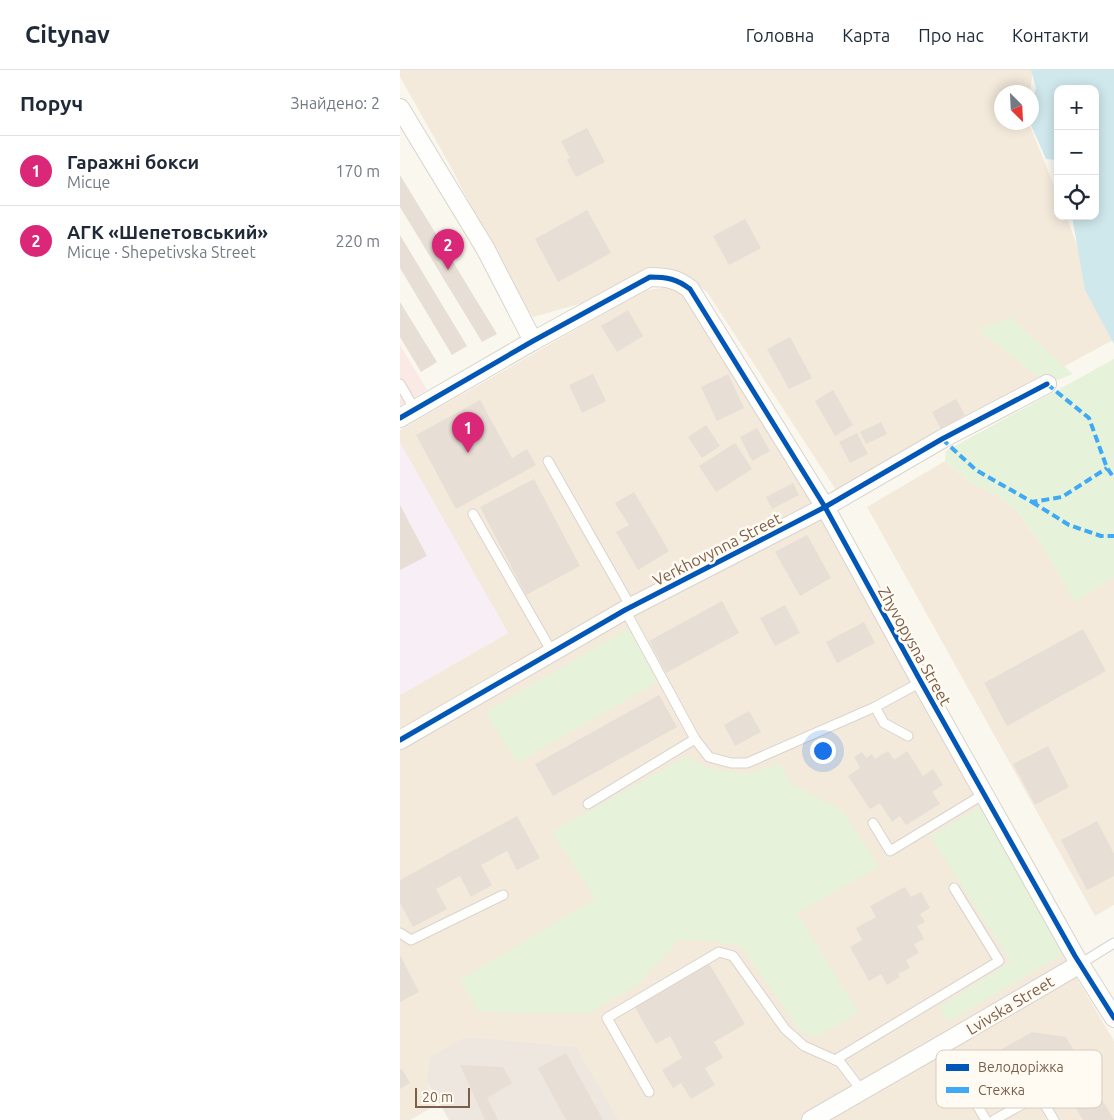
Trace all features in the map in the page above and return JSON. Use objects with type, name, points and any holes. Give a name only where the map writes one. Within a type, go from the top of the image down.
[{"type":"street","points":[[400,108],[485,248],[533,341],[407,414]]},
{"type":"street","name":"Zhyvopysna Street","points":[[533,341],[650,277],[681,282],[690,289],[825,507],[1080,964],[1114,1018]]},
{"type":"street","name":"Verkhovynna Street","points":[[400,740],[628,608],[825,507],[942,439],[1047,384]]},
{"type":"street","name":"Lvivska Street","points":[[811,1120],[1080,964]]},
{"type":"lane","points":[[400,384],[407,414]]},
{"type":"lane","points":[[548,461],[628,608],[695,739],[709,757],[731,763],[747,763],[875,707],[921,682]]},
{"type":"lane","points":[[473,514],[552,652]]},
{"type":"lane","points":[[875,707],[884,723],[908,736]]},
{"type":"lane","points":[[588,804],[695,739]]},
{"type":"lane","points":[[873,823],[890,852],[984,794]]},
{"type":"lane","points":[[835,1060],[999,961],[954,888]]},
{"type":"lane","points":[[400,933],[411,940],[503,895]]},
{"type":"lane","points":[[1080,964],[1114,943]]},
{"type":"lane","points":[[649,1092],[607,1018],[719,952],[733,956],[785,1029],[804,1046],[840,1062],[862,1091]]},
{"type":"lane","points":[[941,1045],[944,1050]]},
{"type":"lane","points":[[979,1108],[986,1120]]},
{"type":"lane","points":[[994,1120],[1015,1108]]},
{"type":"lane","points":[[1046,1108],[1054,1120]]},
{"type":"shaded area","points":[[400,70],[1033,70],[1031,85],[994,85],[994,130],[1032,130],[1054,186],[1054,220],[1068,220],[1113,340],[836,490],[707,292],[682,275],[533,317],[508,279],[452,169],[400,77]]},
{"type":"shaded area","points":[[673,286],[685,293],[815,504],[1079,982],[1114,1041],[1114,1120],[618,1120],[427,1082],[436,1105],[410,1120],[400,1120],[400,695],[508,633],[400,443],[400,430],[643,291]]},
{"type":"shaded area","points":[[400,345],[427,390],[400,406]]},
{"type":"shaded area","points":[[400,443],[508,633],[400,695]]},
{"type":"shaded area","points":[[945,461],[971,483],[997,495],[1018,512],[1041,544],[1075,601],[1114,577],[1114,905],[1095,916],[867,507]]},
{"type":"shaded area","points":[[466,1037],[576,1047],[618,1120],[449,1120],[427,1082],[429,1058]]},
{"type":"green space","points":[[1010,317],[1073,374],[1047,384],[978,330]]},
{"type":"green space","points":[[1114,359],[1114,577],[1075,602],[1041,544],[1018,512],[997,495],[971,483],[945,461],[946,451]]},
{"type":"green space","points":[[629,628],[658,682],[517,763],[485,712]]},
{"type":"green space","points":[[687,756],[708,768],[745,774],[780,764],[792,784],[843,811],[879,867],[797,913],[859,1013],[817,1037],[802,1033],[741,946],[711,941],[679,940],[636,986],[589,1013],[479,1012],[460,980],[595,899],[552,832]]},
{"type":"green space","points":[[982,806],[1065,953],[948,1022],[940,1007],[1011,962],[930,836]]},
{"type":"water","points":[[1031,70],[1114,70],[1114,344],[1085,290],[1073,220],[1099,220],[1099,85],[1054,85],[1054,160],[1046,159],[1033,130],[1039,130],[1039,85],[1035,85]]},
{"type":"building","points":[[587,128],[605,162],[576,177],[567,160],[570,158],[561,141]]},
{"type":"building","points":[[400,175],[497,334],[482,342],[400,207]]},
{"type":"building","points":[[587,210],[611,253],[558,282],[535,239]]},
{"type":"building","points":[[745,219],[761,248],[729,265],[713,236]]},
{"type":"building","points":[[400,235],[467,346],[452,355],[400,268]]},
{"type":"building","points":[[400,302],[437,362],[421,372],[400,337]]},
{"type":"building","points":[[628,310],[643,336],[617,352],[601,326]]},
{"type":"building","points":[[790,337],[812,378],[789,389],[767,349]]},
{"type":"building","points":[[593,374],[606,401],[582,413],[569,385]]},
{"type":"building","points":[[728,374],[744,408],[717,421],[701,387]]},
{"type":"building","points":[[833,390],[853,425],[835,436],[815,401]]},
{"type":"building","points":[[956,399],[965,415],[941,429],[932,412]]},
{"type":"building","points":[[480,400],[512,458],[527,449],[536,465],[456,509],[416,435]]},
{"type":"building","points":[[881,422],[887,434],[866,444],[860,432]]},
{"type":"building","points":[[706,425],[720,446],[702,458],[688,437]]},
{"type":"building","points":[[757,428],[770,451],[752,461],[740,437]]},
{"type":"building","points":[[857,433],[868,454],[850,463],[839,442]]},
{"type":"building","points":[[735,443],[752,469],[716,492],[699,466]]},
{"type":"building","points":[[534,479],[580,566],[526,595],[480,507]]},
{"type":"building","points":[[793,483],[799,495],[772,509],[766,497]]},
{"type":"building","points":[[634,492],[669,551],[638,570],[616,532],[629,525],[615,503]]},
{"type":"building","points":[[400,505],[427,556],[400,570]]},
{"type":"building","points":[[807,535],[831,578],[800,596],[775,552]]},
{"type":"building","points":[[722,601],[739,633],[666,673],[649,641]]},
{"type":"building","points":[[785,605],[800,633],[775,646],[760,618]]},
{"type":"building","points":[[864,622],[875,643],[837,663],[826,642]]},
{"type":"building","points":[[1083,629],[1106,671],[1007,726],[984,683]]},
{"type":"building","points":[[659,695],[677,727],[553,796],[535,764]]},
{"type":"building","points":[[749,711],[761,732],[735,746],[724,725]]},
{"type":"building","points":[[1048,746],[1069,787],[1035,805],[1013,764]]},
{"type":"building","points":[[888,751],[894,760],[907,751],[923,776],[933,769],[943,785],[932,792],[940,804],[906,825],[900,816],[892,822],[880,803],[870,809],[848,776],[860,768],[854,757],[862,752],[866,758],[872,754],[875,759]]},
{"type":"building","points":[[517,816],[540,858],[517,870],[507,851],[481,865],[492,885],[471,897],[460,876],[436,889],[447,909],[413,927],[400,903],[400,880]]},
{"type":"building","points":[[1097,821],[1114,854],[1114,876],[1087,890],[1061,840]]},
{"type":"building","points":[[905,887],[911,897],[921,892],[930,908],[920,914],[925,922],[917,926],[924,939],[914,944],[919,953],[906,960],[910,968],[898,974],[900,977],[887,985],[881,974],[869,981],[850,947],[862,940],[856,928],[876,917],[870,906]]},
{"type":"building","points":[[400,955],[419,992],[400,1002]]},
{"type":"building","points":[[707,960],[745,1024],[714,1042],[723,1058],[705,1068],[715,1085],[691,1099],[681,1083],[673,1088],[662,1070],[682,1058],[670,1036],[656,1044],[633,1004]]},
{"type":"building","points":[[1032,1032],[1066,1037],[1074,1050],[1000,1050]]},
{"type":"building","points":[[566,1053],[603,1120],[566,1120],[538,1068]]},
{"type":"building","points":[[460,1065],[503,1067],[512,1083],[487,1098],[498,1120],[485,1120]]},
{"type":"building","points":[[402,1069],[410,1083],[400,1089],[400,1070]]},
{"type":"building","points":[[1102,1099],[1114,1120],[1083,1120],[1076,1108],[1102,1108]]},
{"type":"marked path","points":[[1047,384],[1089,418],[1107,468],[1114,478]]},
{"type":"marked path","points":[[942,439],[976,470],[1032,502],[1062,497],[1107,468]]},
{"type":"marked path","points":[[1032,502],[1069,525],[1101,536],[1114,536]]},
{"type":"cycle path","points":[[400,418],[533,341],[650,277],[672,279],[690,289],[825,507],[1075,956],[1114,1018]]},
{"type":"cycle path","points":[[400,740],[625,610],[825,507],[942,439],[1047,384]]},
{"type":"place","name":"АГК «Шепетовський»","points":[[448,270]]},
{"type":"place","name":"Гаражні бокси","points":[[468,453]]}]
